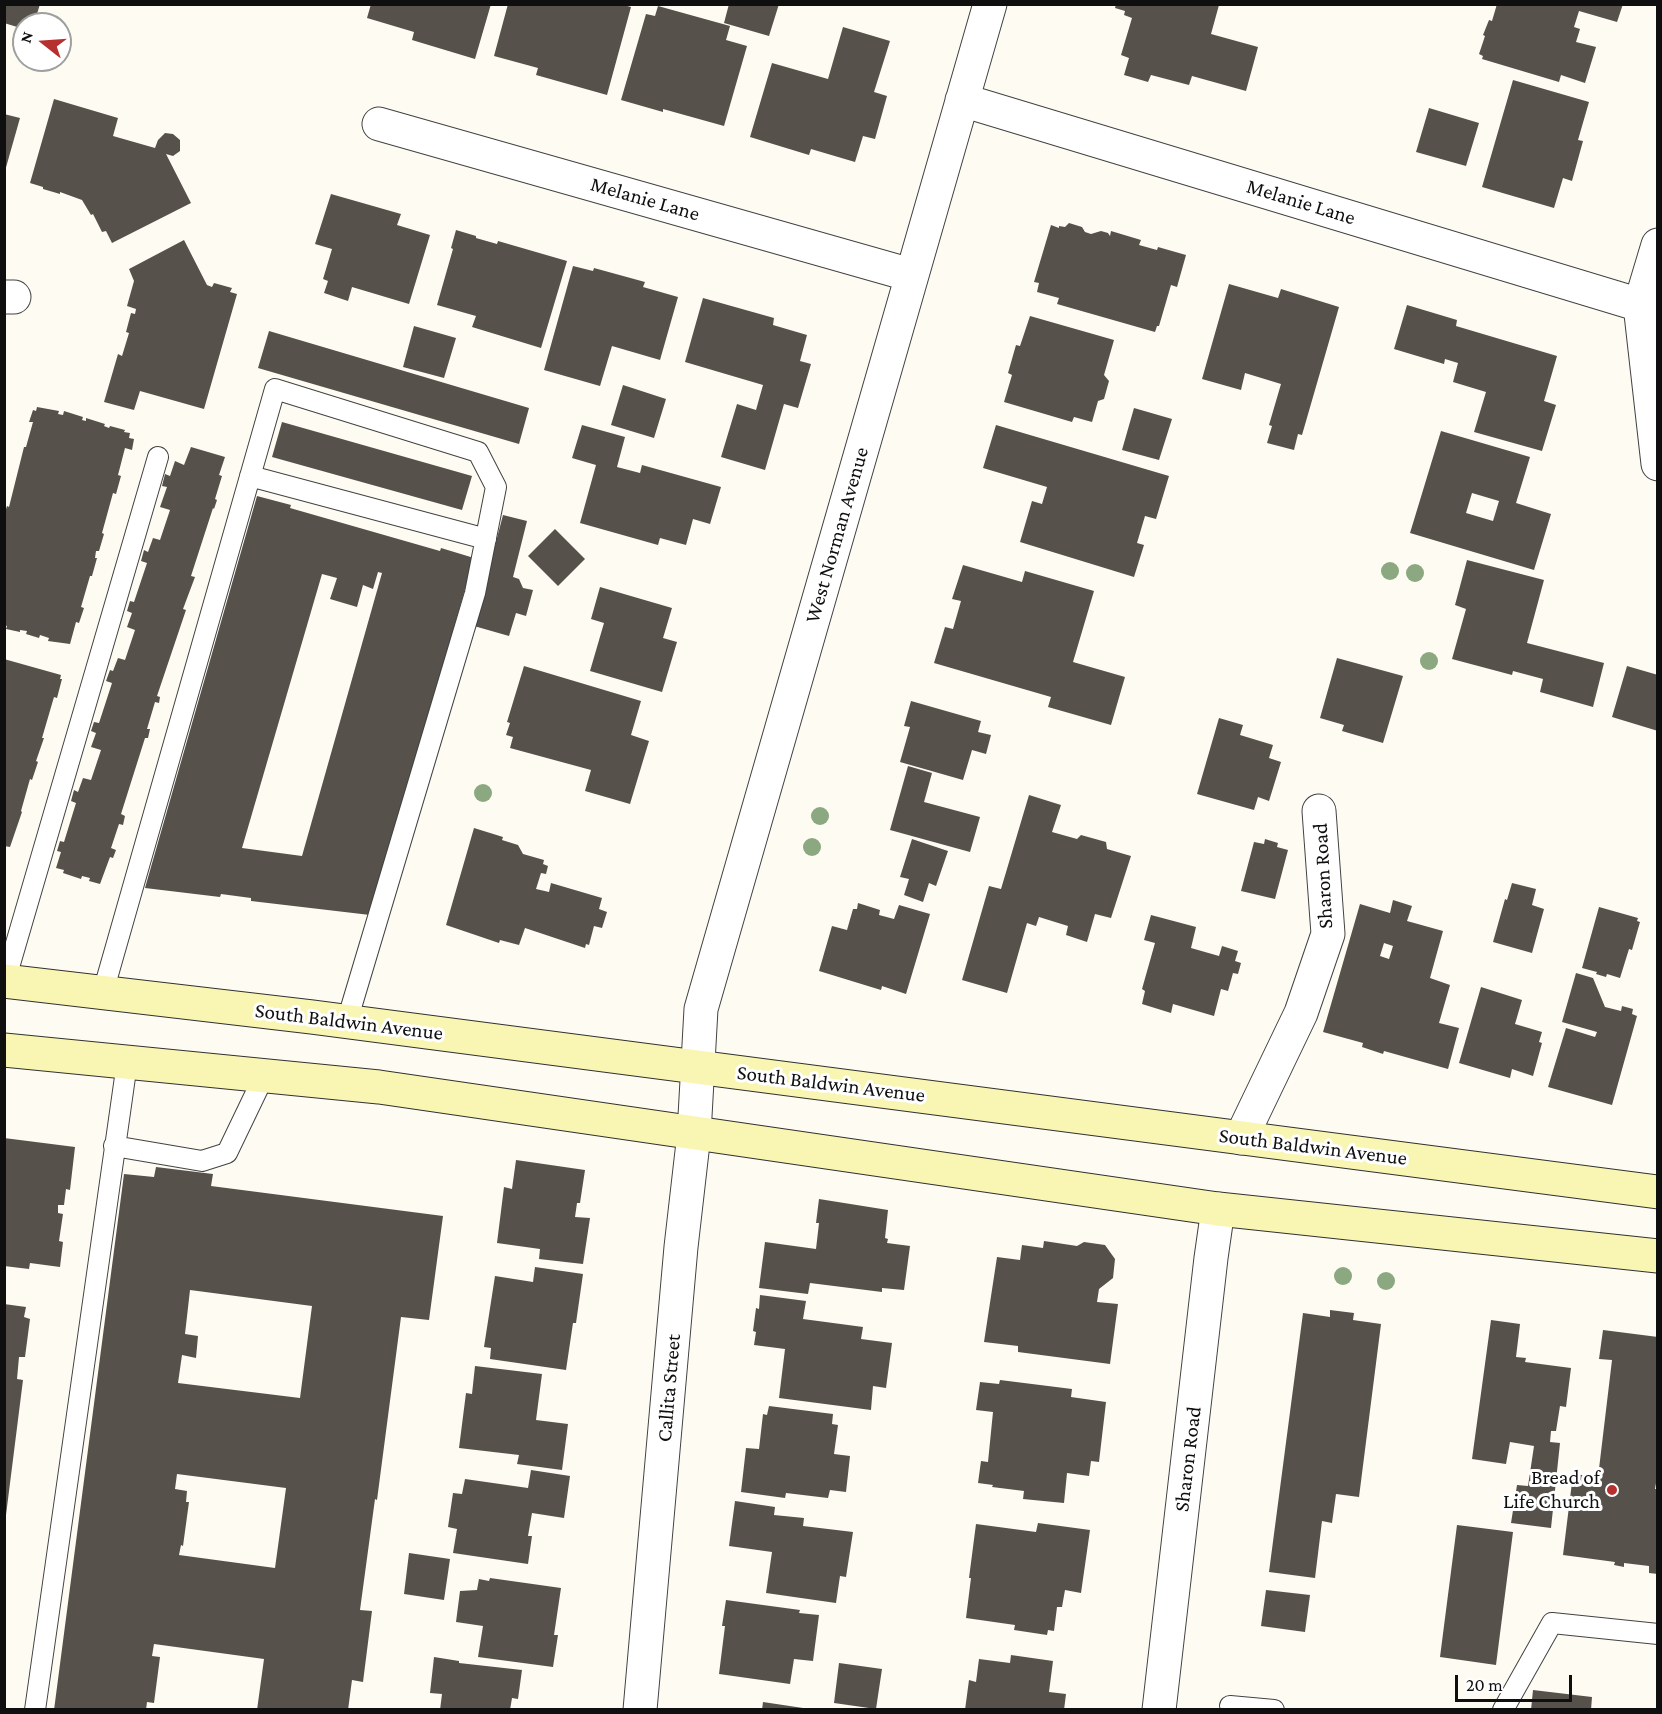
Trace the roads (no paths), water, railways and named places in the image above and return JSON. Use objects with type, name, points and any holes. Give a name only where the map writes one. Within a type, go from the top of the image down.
[{"type":"main road","name":"South Baldwin Avenue","points":[[5,981],[347,1021],[1658,1192]]},
{"type":"main road","points":[[4,1050],[379,1087],[1218,1209],[1658,1256]]},
{"type":"street","name":"West Norman Avenue","points":[[697,1067],[701,1009],[990,4]]},
{"type":"street","name":"Melanie Lane","points":[[962,100],[1640,305]]},
{"type":"street","name":"Melanie Lane","points":[[379,124],[911,275]]},
{"type":"street","points":[[1658,245],[1640,305],[1658,464]]},
{"type":"street","name":"Sharon Road","points":[[1241,1138],[1301,1013],[1328,934],[1319,811]]},
{"type":"street","name":"Callita Street","points":[[640,1710],[681,1247],[694,1134],[697,1067]]},
{"type":"street","name":"Sharon Road","points":[[1159,1710],[1218,1209]]},
{"type":"lane","points":[[103,992],[275,389],[478,452],[496,487],[476,593],[347,1021]]},
{"type":"lane","points":[[5,981],[158,457]]},
{"type":"lane","points":[[250,476],[486,539]]},
{"type":"lane","points":[[35,1710],[127,1062]]},
{"type":"lane","points":[[114,1146],[202,1161],[227,1153],[264,1076]]},
{"type":"lane","points":[[1503,1710],[1552,1623],[1658,1634]]},
{"type":"lane","points":[[1230,1706],[1274,1710]]},
{"type":"place","name":"Bread of Life Church","points":[[1612,1490]]}]
